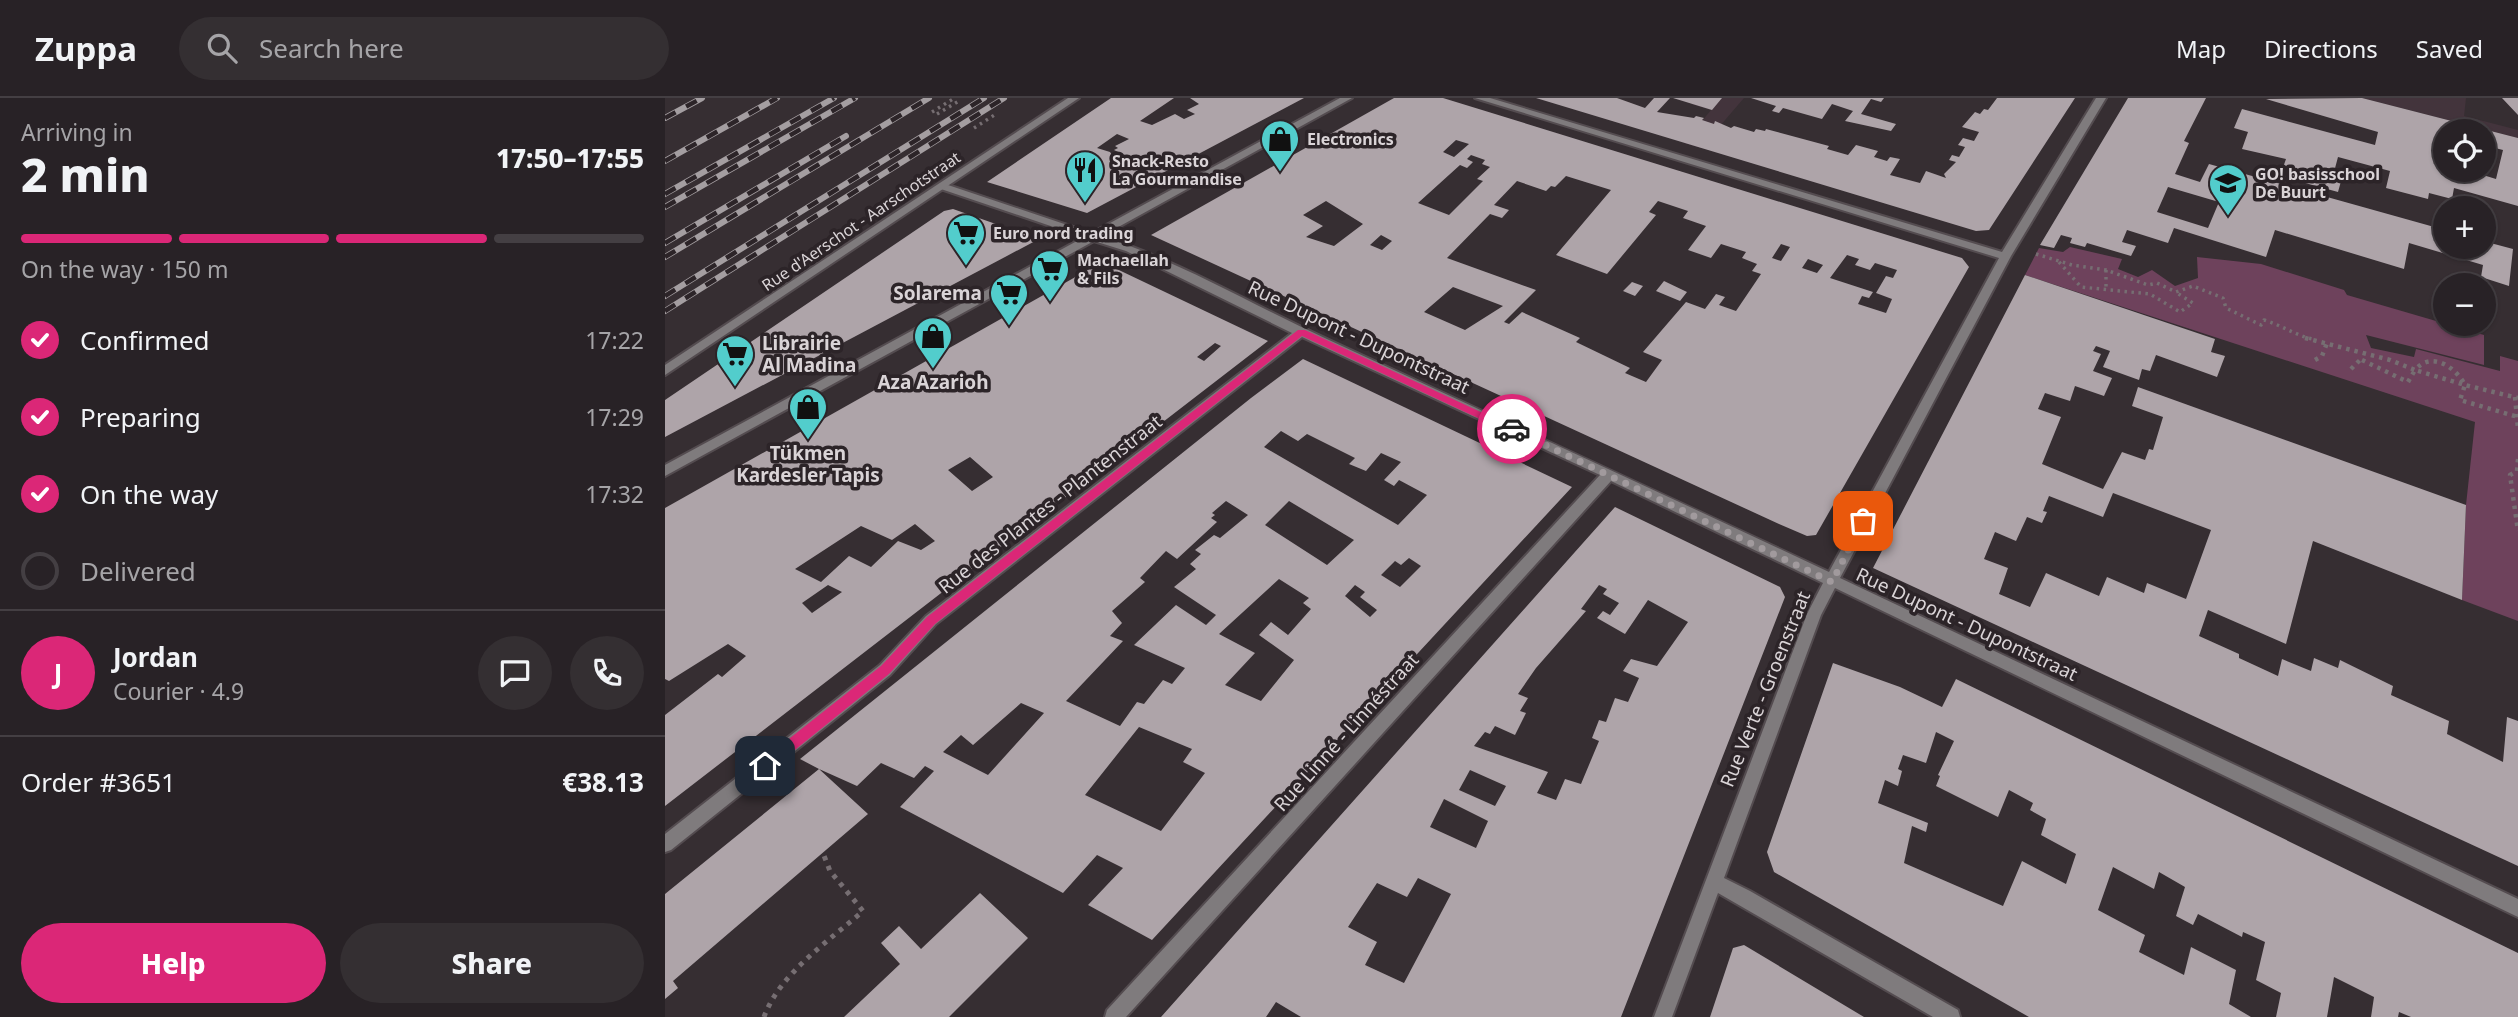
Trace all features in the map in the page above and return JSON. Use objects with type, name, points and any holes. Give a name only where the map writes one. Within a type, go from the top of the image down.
[{"type":"street","name":"Rue d'Aerschot - Aarschotstraat","points":[[665,372],[1074,98]]},
{"type":"street","points":[[665,471],[1347,98]]},
{"type":"street","points":[[1480,98],[2008,251]]},
{"type":"street","name":"Rue Verte - Groenstraat","points":[[1663,1017],[1814,614],[2008,251],[2101,98]]},
{"type":"street","name":"Rue Dupont - Dupontstraat","points":[[942,186],[1130,249],[1301,332],[1609,474],[2518,908]]},
{"type":"street","name":"Rue des Plantes - Plantenstraat","points":[[665,844],[885,670],[931,620],[1301,332]]},
{"type":"street","name":"Rue Linné - Linnéstraat","points":[[1114,1017],[1609,474]]},
{"type":"street","points":[[1713,882],[1744,897],[1951,1017]]},
{"type":"path","points":[[932,112],[953,99]]},
{"type":"path","points":[[937,114],[958,101]]},
{"type":"path","points":[[974,128],[996,114]]},
{"type":"path","points":[[2008,251],[2106,270],[2148,285],[2157,283],[2193,303],[2180,312],[2150,293],[2081,287],[2058,261]]},
{"type":"path","points":[[2106,270],[2106,289]]},
{"type":"path","points":[[2148,285],[2150,293]]},
{"type":"path","points":[[2176,292],[2193,286],[2223,298],[2226,308],[2261,325],[2264,320],[2285,326],[2299,336],[2516,398],[2518,429]]},
{"type":"path","points":[[2315,360],[2322,356],[2326,343]]},
{"type":"path","points":[[2351,369],[2362,360],[2364,354]]},
{"type":"path","points":[[2362,360],[2408,382],[2418,364],[2426,361],[2442,364],[2455,369],[2465,385]]},
{"type":"path","points":[[2465,385],[2460,400],[2517,417]]},
{"type":"path","points":[[2518,459],[2517,471],[2510,475],[2518,531]]},
{"type":"path","points":[[2512,494],[2518,497]]},
{"type":"path","points":[[764,1017],[765,1007],[788,981],[863,911],[830,871],[823,853]]},
{"type":"shaded area","points":[[1696,98],[1744,98],[1701,148],[1684,143],[1711,110],[1691,104]]},
{"type":"shaded area","points":[[2362,98],[2466,98],[2464,116],[2476,119],[2444,119]]},
{"type":"shaded area","points":[[2496,124],[2518,130],[2518,138],[2496,132]]},
{"type":"shaded area","points":[[2070,247],[2122,259],[2118,269],[2138,277],[2152,270],[2175,286],[2198,278],[2197,257],[2261,264],[2344,290],[2347,295],[2433,320],[2433,336],[2484,336],[2484,365],[2366,335],[2371,348],[2414,357],[2416,349],[2500,371],[2500,356],[2518,361],[2518,621],[2462,600],[2466,505],[2475,422],[2025,275],[2039,248],[2063,252]]},
{"type":"building","points":[[1111,98],[1174,98],[1140,121],[1152,125],[1175,114],[1184,119],[1195,114],[1187,110],[1199,104],[1190,98],[1304,98],[1087,213],[987,182]],"holes":[[[1117,134],[1129,139],[1115,146],[1118,148],[1114,150],[1118,152],[1112,155],[1097,148]]]},
{"type":"building","points":[[1394,98],[1443,98],[1962,258],[1969,267],[1816,535],[1807,536],[1151,235]],"holes":[[[1456,140],[1469,144],[1454,157],[1443,152]],[[1471,155],[1485,160],[1482,164],[1490,167],[1477,179],[1483,181],[1449,215],[1418,203],[1460,165],[1467,168],[1473,162],[1467,159]],[[1566,176],[1611,190],[1556,255],[1607,274],[1656,215],[1649,212],[1658,201],[1688,211],[1683,218],[1706,226],[1688,250],[1711,258],[1721,244],[1746,252],[1742,258],[1757,264],[1752,271],[1761,274],[1736,311],[1719,305],[1725,297],[1716,294],[1705,309],[1686,302],[1643,352],[1662,360],[1646,382],[1625,373],[1630,368],[1576,342],[1580,338],[1522,312],[1509,324],[1504,322],[1536,290],[1447,258],[1490,214],[1502,218],[1509,210],[1494,205],[1517,181],[1546,191],[1551,186],[1555,187]],[[1326,201],[1363,224],[1334,246],[1306,237],[1323,226],[1303,215]],[[1381,235],[1392,241],[1382,250],[1370,245]],[[1781,244],[1790,247],[1781,261],[1772,258]],[[1847,255],[1859,259],[1855,265],[1870,270],[1875,263],[1897,270],[1893,278],[1886,276],[1876,293],[1892,299],[1886,313],[1858,304],[1862,296],[1869,298],[1873,292],[1830,278]],[[1808,259],[1823,265],[1817,273],[1802,268]],[[1453,287],[1503,306],[1465,330],[1424,312]]]},
{"type":"building","points":[[1536,98],[1617,98],[1645,108],[1654,98],[1670,98],[1657,112],[1694,118],[1696,116],[1714,124],[1715,121],[1731,128],[1734,126],[1754,132],[1756,129],[1766,129],[1829,146],[1827,149],[1848,155],[1856,145],[1878,151],[1874,157],[1887,161],[1890,157],[1900,159],[1890,175],[1920,183],[1926,171],[1946,178],[1944,174],[1956,162],[1949,160],[1952,155],[1959,157],[1965,147],[1958,145],[1963,138],[1974,141],[1979,132],[1962,127],[1975,112],[1980,114],[1984,109],[1988,110],[1997,98],[2075,98],[1989,230],[1976,231]]},
{"type":"building","points":[[1673,98],[1722,98],[1712,110]]},
{"type":"building","points":[[1751,98],[1884,98],[1881,102],[1871,99],[1861,114],[1896,124],[1891,131],[1845,121],[1853,111],[1832,104],[1822,119],[1783,108],[1779,113],[1772,111],[1776,106]]},
{"type":"building","points":[[2128,98],[2206,98],[2184,141],[2189,143],[2175,174],[2200,182],[2209,164],[2433,227],[2433,250],[2409,243],[2404,269],[2275,230],[2266,257],[2174,228],[2168,243],[2127,230],[2122,242],[2136,246],[2131,256],[2087,243],[2085,247],[2070,243],[2072,238],[2061,235],[2054,248],[2040,245]],"holes":[[[2168,187],[2219,202],[2208,228],[2157,212]]]},
{"type":"building","points":[[2362,98],[2444,119],[2433,119],[2433,182],[2496,182],[2503,150],[2496,148],[2496,132],[2518,138],[2518,206],[2496,200],[2496,196],[2482,196],[2454,188],[2453,196],[2429,193],[2428,199],[2386,188],[2390,171],[2338,157],[2334,172],[2343,174],[2338,192],[2280,176],[2286,159],[2242,149],[2248,132],[2234,128],[2242,109],[2375,145],[2378,132],[2266,99]]},
{"type":"building","points":[[2502,98],[2518,98],[2518,115]]},
{"type":"building","points":[[953,209],[1039,239],[665,437],[665,400],[944,211]]},
{"type":"building","points":[[2496,244],[2513,249],[2509,286],[2496,282],[2496,273],[2482,273],[2483,265],[2463,259],[2496,259]]},
{"type":"building","points":[[1102,262],[1268,341],[665,806],[665,715],[718,674],[722,677],[746,656],[728,644],[669,681],[665,679],[665,508]],"holes":[[[1215,343],[1221,346],[1204,361],[1197,357]],[[970,457],[993,477],[972,491],[948,470]],[[915,524],[935,541],[921,550],[898,541],[871,567],[849,556],[821,582],[795,569],[861,526],[892,540]],[[828,585],[842,592],[812,613],[802,603]]]},
{"type":"building","points":[[2025,275],[2215,339],[2211,352],[2225,356],[2217,377],[2156,355],[2150,371],[2142,369],[2139,380],[2103,367],[2110,351],[2096,346],[2093,351],[2101,354],[2093,371],[2112,378],[2104,396],[2075,386],[2070,401],[2045,393],[2038,409],[2061,417],[2042,464],[2103,489],[2122,452],[2145,460],[2149,449],[2153,450],[2163,417],[2132,406],[2138,387],[2466,505],[2462,600],[2313,541],[2286,644],[2208,610],[2199,636],[2278,676],[2282,659],[2311,671],[2314,658],[2338,668],[2340,660],[2393,686],[2391,695],[2449,721],[2447,734],[2503,762],[2507,717],[2518,721],[2518,866],[1873,568]],"holes":[[[2113,493],[2211,530],[2186,599],[2147,583],[2144,593],[2107,577],[2099,596],[2046,573],[2030,607],[1999,594],[2008,568],[1984,559],[1995,532],[2016,541],[2027,517],[2042,523],[2049,496],[2103,517]]]},
{"type":"building","points":[[1664,281],[1687,292],[1680,301],[1656,291]]},
{"type":"building","points":[[1632,282],[1643,286],[1635,296],[1623,291]]},
{"type":"building","points":[[1303,359],[1572,487],[1152,940],[1088,905],[1123,868],[1097,855],[1063,893],[900,807],[934,771],[925,766],[914,778],[881,763],[857,786],[800,759]],"holes":[[[1281,431],[1298,441],[1307,434],[1355,458],[1349,464],[1366,471],[1381,453],[1401,462],[1384,480],[1394,486],[1399,480],[1427,495],[1398,525],[1264,447]],[[1226,501],[1248,515],[1220,538],[1214,535],[1195,550],[1201,554],[1190,564],[1196,569],[1174,587],[1216,615],[1206,625],[1176,605],[1134,645],[1185,668],[1172,684],[1163,680],[1144,704],[1137,702],[1120,726],[1066,701],[1123,641],[1110,636],[1122,623],[1112,611],[1145,582],[1140,578],[1166,551],[1177,559],[1217,522],[1211,518],[1215,515],[1212,513]],[[1289,501],[1354,540],[1327,565],[1265,525]],[[1409,558],[1421,566],[1400,587],[1381,575],[1395,561],[1401,565]],[[1279,579],[1309,598],[1303,603],[1311,609],[1288,635],[1271,622],[1259,635],[1294,660],[1261,701],[1225,685],[1255,653],[1219,634]],[[1355,585],[1365,592],[1360,597],[1377,610],[1370,617],[1345,596]],[[1021,703],[1044,713],[988,775],[943,752],[961,735],[973,745]],[[1139,727],[1192,749],[1183,762],[1205,773],[1161,831],[1085,795]]]},
{"type":"building","points":[[1615,507],[1780,587],[1785,597],[1621,1017],[1301,1017],[1276,1002],[1266,1017],[1161,1017]],"holes":[[[1599,585],[1607,589],[1603,594],[1619,603],[1610,615],[1603,611],[1597,618],[1625,634],[1648,600],[1688,622],[1657,666],[1631,659],[1623,671],[1639,678],[1628,702],[1615,698],[1606,722],[1599,720],[1592,738],[1599,741],[1581,784],[1565,779],[1556,800],[1537,793],[1548,772],[1474,746],[1485,732],[1490,734],[1495,726],[1515,735],[1526,713],[1520,711],[1528,698],[1518,694],[1536,668],[1586,611],[1581,609]],[[1470,770],[1506,786],[1495,806],[1459,790]],[[1444,799],[1488,821],[1476,848],[1430,827]],[[1418,878],[1451,894],[1404,983],[1365,965],[1377,942],[1348,927],[1377,883],[1407,897]]]},
{"type":"building","points":[[1833,663],[1900,687],[1942,707],[1956,679],[2518,953],[2518,1017],[2411,1017],[2399,1012],[2398,1017],[2371,1017],[2374,997],[2334,977],[2327,1017],[2276,1017],[2281,993],[2256,980],[2265,942],[2243,932],[2242,937],[2198,914],[2193,925],[2176,916],[2185,887],[2159,872],[2154,889],[2113,867],[2098,910],[2145,935],[2139,952],[2184,975],[2191,947],[2236,970],[2229,1004],[2251,1017],[2029,1017],[1774,872],[1767,852]],"holes":[[[1936,732],[1954,741],[1938,775],[1940,776],[1936,786],[1998,817],[2009,790],[2033,803],[2030,810],[2046,819],[2041,835],[2076,854],[2066,884],[2022,861],[2003,906],[1904,863],[1912,826],[1926,832],[1928,823],[1878,803],[1885,780],[1898,786],[1902,771],[1898,769],[1903,755],[1926,763]]]},
{"type":"building","points":[[819,769],[868,814],[673,981],[678,988],[665,999],[665,894]]},
{"type":"building","points":[[980,893],[1028,938],[949,1017],[844,1017],[900,964],[881,943],[899,926],[921,949]]},
{"type":"building","points":[[1744,945],[1864,1017],[1710,1017],[1733,948]]},
{"type":"railway","points":[[665,118],[702,98]]},
{"type":"railway","points":[[665,161],[777,98]]},
{"type":"railway","points":[[665,194],[834,98]]},
{"type":"railway","points":[[665,207],[855,98]]},
{"type":"railway","points":[[665,257],[929,98]]},
{"type":"railway","points":[[665,296],[984,98]]},
{"type":"railway","points":[[665,311],[1004,98]]},
{"type":"railway","points":[[665,243],[846,136]]},
{"type":"way so far","points":[[1512,429],[1832,582],[1863,521]]},
{"type":"place","name":"Electronics","points":[[1280,173]]},
{"type":"place","name":"Snack-Resto La Gourmandise","points":[[1085,204]]},
{"type":"place","name":"GO! basisschool De Buurt","points":[[2228,217]]},
{"type":"place","name":"Euro nord trading","points":[[966,267]]},
{"type":"place","name":"Machaellah & Fils","points":[[1050,303]]},
{"type":"place","name":"Solarema","points":[[1009,327]]},
{"type":"place","name":"Aza Azarioh","points":[[933,370]]},
{"type":"place","name":"Librairie Al Madina","points":[[735,388]]},
{"type":"place","name":"Tükmen Kardesler Tapis","points":[[808,441]]},
{"type":"route","points":[[765,766],[885,670],[931,620],[1301,332],[1512,429]]}]
